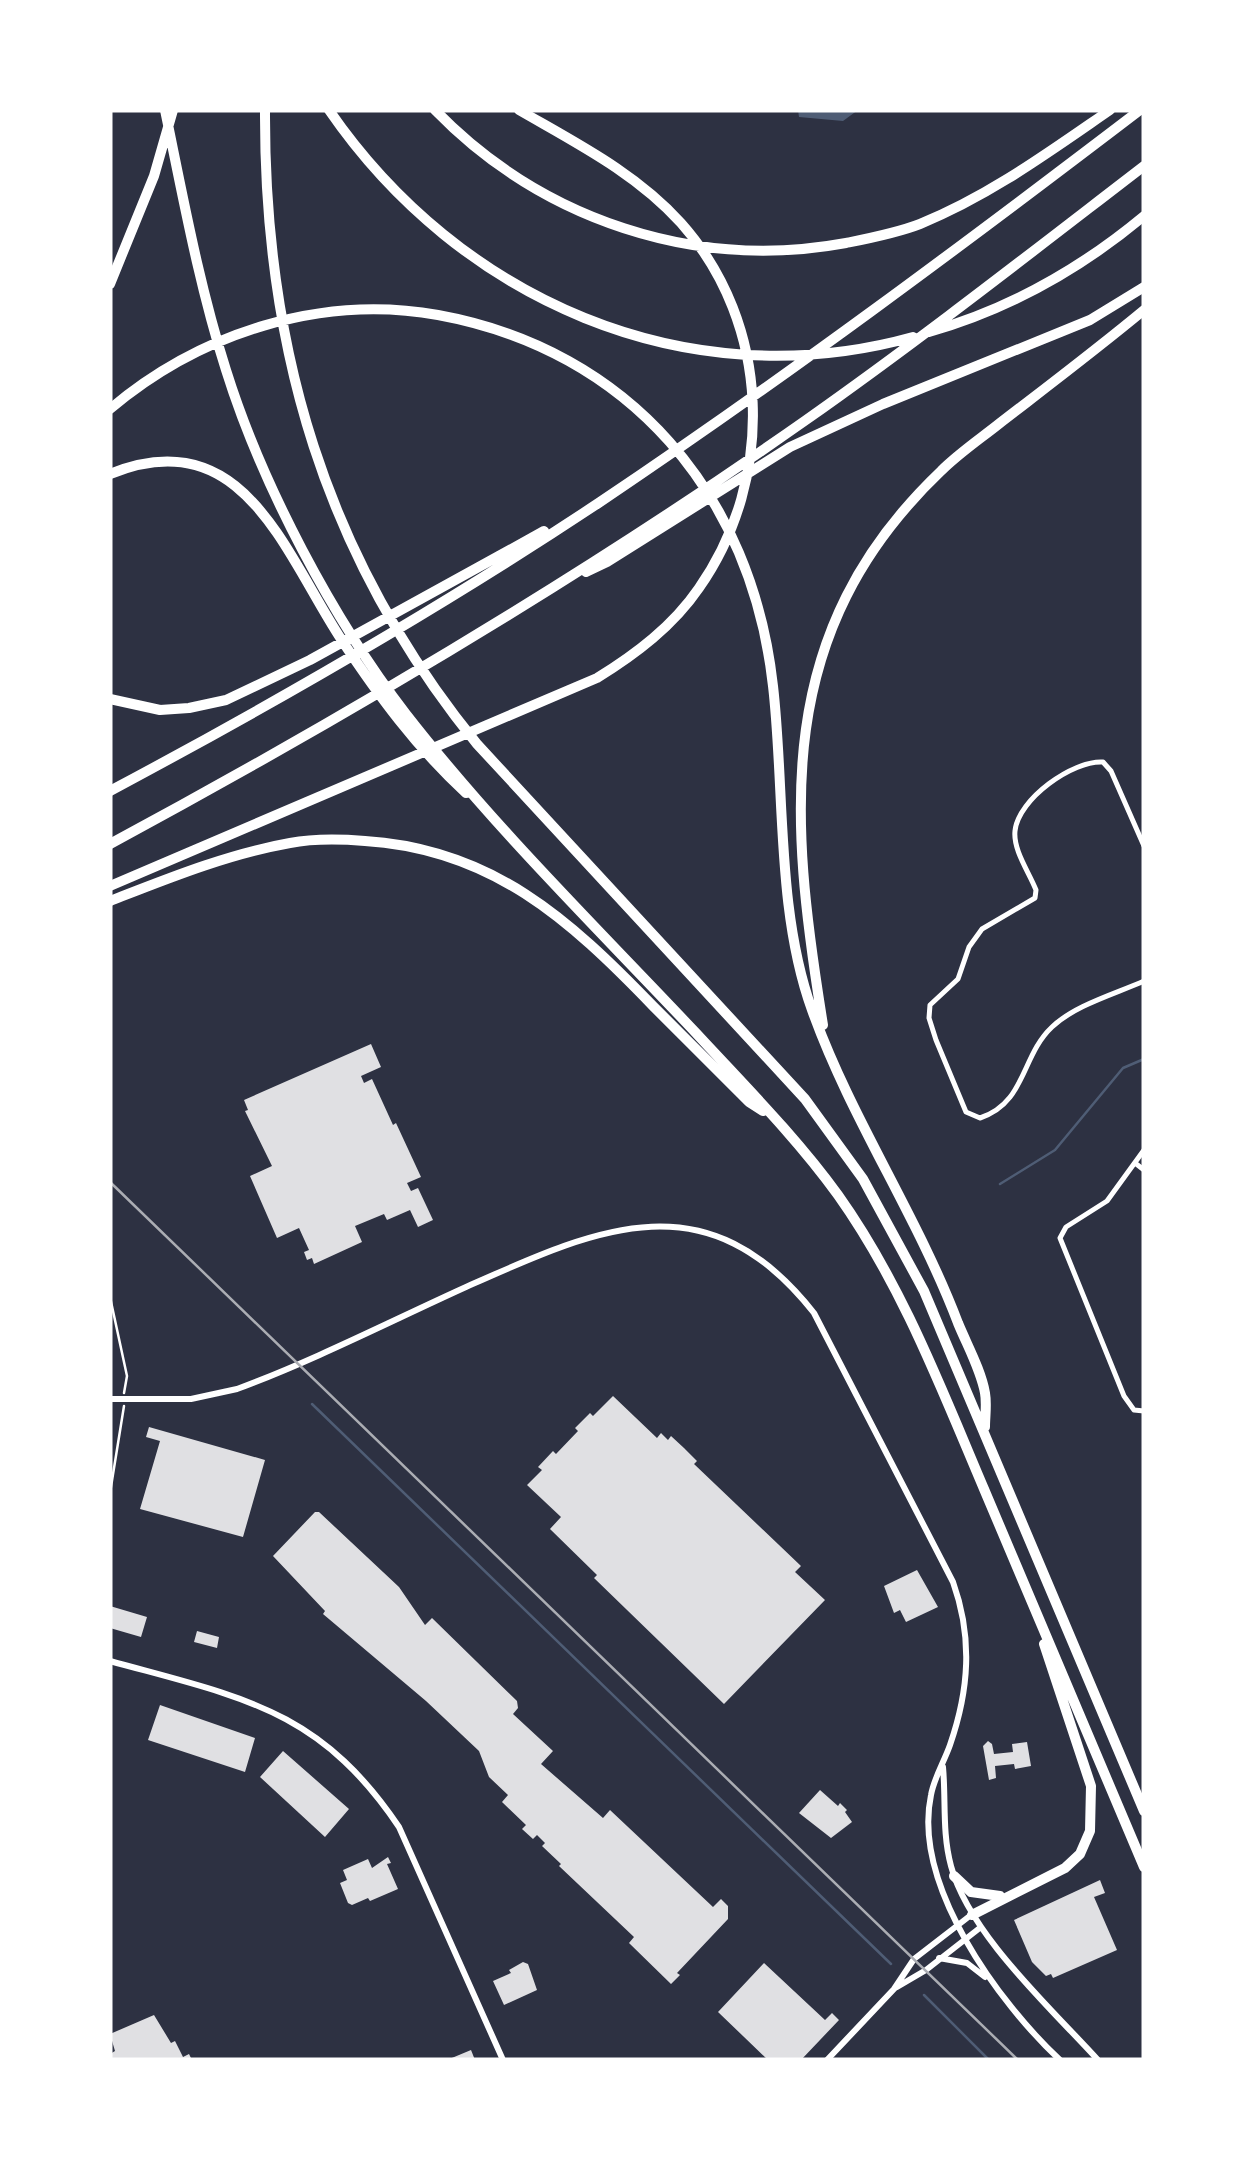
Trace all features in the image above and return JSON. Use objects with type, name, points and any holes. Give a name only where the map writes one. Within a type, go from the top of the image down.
[{"type":"highway","points":[[165,110],[214,330],[266,470],[306,552],[394,698],[442,758],[778,1120],[840,1197],[891,1280],[916,1330],[1144,1867]]},
{"type":"highway","points":[[110,284],[154,176],[174,110]]},
{"type":"highway","points":[[265,110],[270,254],[283,337],[308,432],[332,500],[371,582],[428,680],[477,744],[805,1099],[895,1232],[924,1291],[1144,1810]]},
{"type":"highway","points":[[330,110],[369,163],[431,227],[494,273],[564,312],[686,348],[780,355],[836,352],[880,346],[964,322],[1064,276],[1144,216]]},
{"type":"highway","points":[[435,110],[506,170],[580,212],[646,236],[704,249],[736,251],[832,245],[918,225],[989,191],[1110,110]]},
{"type":"highway","points":[[110,886],[598,678],[674,620],[713,568],[736,518],[749,468],[754,409],[750,364],[734,310],[712,266],[681,223],[640,185],[520,110]]},
{"type":"highway","points":[[110,791],[319,674],[432,600],[598,503],[788,374],[1140,110]]},
{"type":"highway","points":[[110,844],[343,715],[548,589],[607,562],[752,464],[1144,166]]},
{"type":"highway","points":[[752,464],[883,404],[1090,320],[1144,287]]},
{"type":"highway","points":[[826,1046],[805,912],[800,795],[806,720],[826,645],[870,556],[942,469],[1144,310]]},
{"type":"highway","points":[[110,410],[147,380],[197,352],[257,327],[314,314],[419,312],[478,323],[535,343],[591,373],[646,415],[685,458],[716,504],[740,554],[767,644],[789,898],[801,971],[826,1046],[946,1292],[985,1394],[985,1434]]},
{"type":"highway","points":[[110,474],[161,460],[181,463],[220,476],[251,498],[357,664],[408,732],[506,830]]},
{"type":"highway","points":[[110,699],[160,710],[226,700],[432,600]]},
{"type":"highway","points":[[110,901],[250,851],[293,842],[329,838],[396,842],[440,853],[496,874],[565,920],[750,1102],[778,1120]]},
{"type":"highway","points":[[972,1915],[1074,1860],[1084,1848],[1092,1820],[1091,1786],[1051,1673],[1037,1614]]},
{"type":"highway","points":[[954,1876],[979,1895],[1006,1896]]},
{"type":"street","points":[[1144,846],[1103,762],[1094,761],[1059,777],[1024,808],[1015,838],[1036,890],[1035,898],[982,929],[969,947],[958,979],[930,1005],[929,1018],[939,1049],[963,1107],[972,1117],[986,1116],[1007,1102],[1020,1085],[1040,1042],[1054,1025],[1144,981]]},
{"type":"street","points":[[1144,1150],[1107,1201],[1060,1234],[1077,1286],[1124,1396],[1134,1410],[1144,1411]]},
{"type":"street","points":[[1135,1163],[1144,1170]]},
{"type":"street","points":[[110,1399],[191,1399],[237,1389],[594,1234],[659,1226],[702,1232],[731,1242],[764,1262],[814,1312],[952,1582],[966,1628],[967,1674],[959,1717],[932,1790],[930,1837],[937,1871],[958,1924],[990,1980],[1060,2060]]},
{"type":"street","points":[[110,1661],[269,1709],[302,1726],[351,1765],[376,1792],[399,1827],[503,2060]]},
{"type":"street","points":[[943,1766],[946,1840],[954,1876],[972,1915],[1098,2060]]},
{"type":"street","points":[[827,2060],[894,1989],[914,1959],[972,1915]]},
{"type":"street","points":[[894,1989],[982,1927]]},
{"type":"street","points":[[938,1958],[966,1962],[990,1980]]},
{"type":"path","points":[[110,1297],[127,1376],[124,1384]]},
{"type":"path","points":[[110,1493],[124,1414]]},
{"type":"water","points":[[798,110],[858,110],[843,121],[799,117]]},
{"type":"building","points":[[371,1044],[381,1067],[361,1076],[364,1083],[372,1079],[393,1125],[396,1123],[421,1177],[407,1183],[411,1191],[418,1188],[433,1220],[418,1227],[410,1210],[387,1220],[384,1214],[355,1226],[362,1242],[314,1264],[312,1258],[307,1260],[304,1252],[309,1250],[299,1228],[277,1238],[250,1176],[272,1166],[245,1111],[248,1110],[244,1100]]},
{"type":"building","points":[[613,1396],[657,1438],[661,1433],[668,1440],[671,1436],[684,1448],[697,1461],[694,1464],[801,1566],[795,1572],[825,1600],[724,1704],[594,1578],[597,1575],[550,1529],[561,1517],[527,1485],[553,1451],[556,1454],[578,1431],[575,1428]]},
{"type":"building","points":[[149,1427],[265,1460],[243,1537],[140,1509],[160,1441],[146,1437]]},
{"type":"building","points":[[315,1512],[399,1587],[425,1625],[432,1618],[517,1701],[518,1708],[513,1714],[553,1751],[541,1764],[603,1818],[610,1810],[713,1907],[721,1899],[728,1906],[728,1919],[671,1984],[629,1943],[634,1937],[559,1866],[542,1846],[545,1843],[522,1829],[526,1825],[502,1802],[508,1795],[489,1777],[479,1751],[323,1614],[325,1611],[273,1556]]},
{"type":"building","points":[[917,1570],[938,1607],[906,1622],[900,1610],[894,1613],[884,1586]]},
{"type":"building","points":[[110,1606],[147,1617],[141,1637],[110,1628]]},
{"type":"building","points":[[197,1631],[219,1637],[217,1648],[194,1642]]},
{"type":"building","points":[[160,1705],[255,1738],[245,1772],[148,1740]]},
{"type":"building","points":[[988,1741],[994,1754],[1013,1752],[1012,1744],[1027,1742],[1031,1766],[995,1766],[996,1778],[989,1780],[983,1746]]},
{"type":"building","points":[[283,1751],[349,1809],[325,1837],[260,1777]]},
{"type":"building","points":[[820,1790],[847,1810],[852,1822],[831,1838],[799,1813]]},
{"type":"building","points":[[388,1857],[391,1863],[387,1864],[398,1889],[370,1901],[368,1898],[348,1903],[340,1883],[347,1880],[343,1870],[368,1859],[372,1868]]},
{"type":"building","points":[[1100,1880],[1105,1893],[1094,1897],[1117,1950],[1053,1978],[1051,1974],[1046,1976],[1032,1962],[1014,1920]]},
{"type":"building","points":[[523,1962],[528,1964],[537,1990],[504,2005],[493,1981]]},
{"type":"building","points":[[764,1963],[825,2020],[832,2013],[839,2020],[801,2060],[768,2060],[718,2012]]},
{"type":"building","points":[[154,2015],[171,2043],[175,2041],[183,2057],[189,2054],[192,2060],[113,2060],[110,2054],[115,2051],[110,2034]]},
{"type":"building","points":[[471,2050],[475,2060],[447,2060]]},
{"type":"waterway","points":[[1000,1184],[1055,1150],[1123,1068],[1144,1059]]},
{"type":"waterway","points":[[312,1404],[891,1964]]},
{"type":"waterway","points":[[924,1995],[989,2060]]},
{"type":"railway","points":[[110,1182],[1018,2060]]}]
